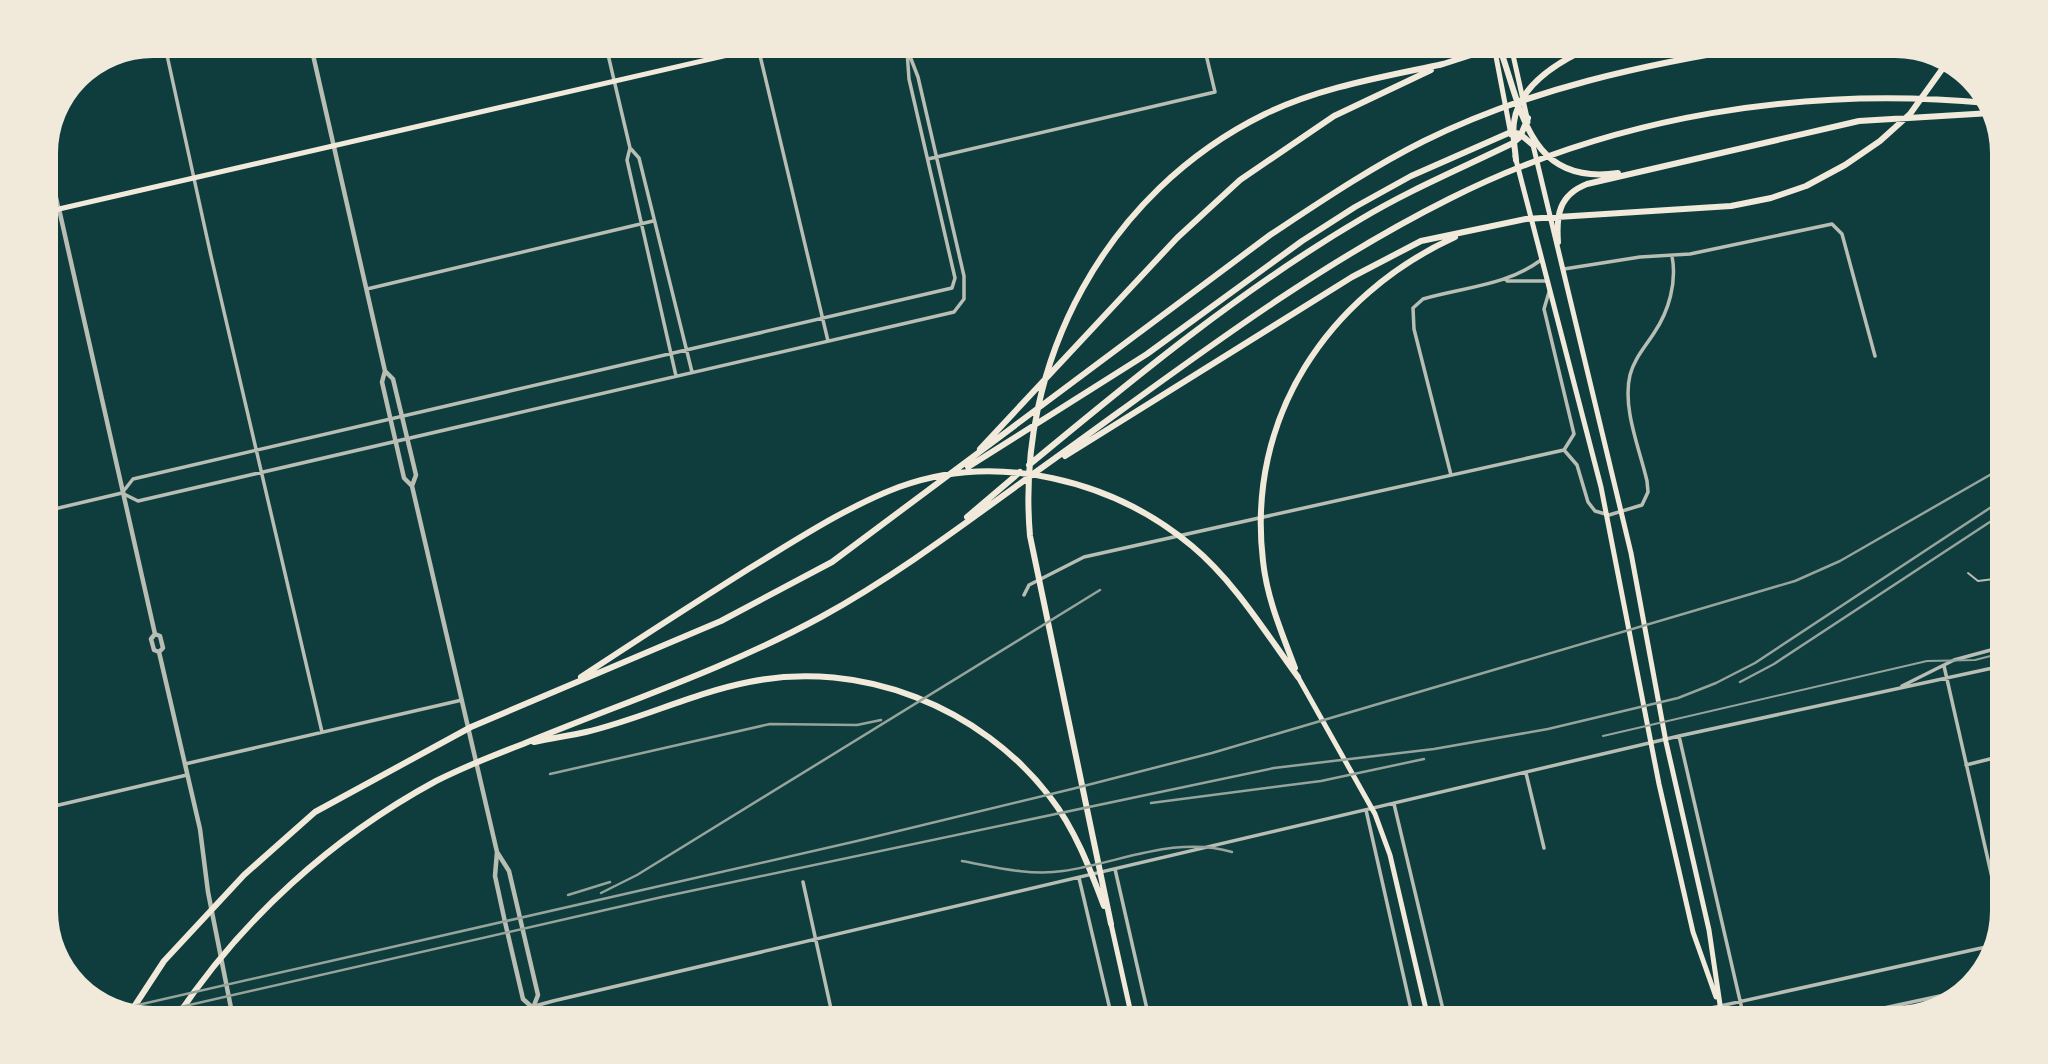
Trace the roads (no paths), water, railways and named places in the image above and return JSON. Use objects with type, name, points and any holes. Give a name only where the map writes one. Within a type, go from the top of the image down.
[{"type":"highway","points":[[1111,925],[1034,564],[1027,505],[1028,471],[1038,402],[1056,340],[1085,282],[1138,209],[1184,166],[1215,142],[1267,113],[1333,89],[1462,58]]},
{"type":"highway","points":[[1503,58],[1518,109],[1526,122],[1532,142]]},
{"type":"highway","points":[[1516,160],[1515,133],[1518,109],[1523,98],[1546,73],[1572,58]]},
{"type":"highway","points":[[136,1004],[164,961],[244,875],[315,812],[425,749],[514,708],[702,630],[780,592],[832,562],[1270,235],[1345,186],[1426,140],[1542,94],[1607,75],[1683,58]]},
{"type":"highway","points":[[967,462],[1177,238],[1240,180],[1334,116],[1443,64]]},
{"type":"highway","points":[[1014,487],[1352,277],[1420,240],[1526,219],[1731,206],[1771,198],[1806,186],[1845,165],[1880,141],[1910,114],[1941,70]]},
{"type":"highway","points":[[184,1006],[198,985],[252,923],[299,874],[375,817],[440,779],[782,637],[874,585],[1320,273],[1449,199],[1540,160],[1619,134],[1719,110],[1813,99],[1878,97],[1975,102]]},
{"type":"highway","points":[[1558,242],[1558,213],[1562,201],[1587,184],[1859,121],[1981,113]]},
{"type":"highway","points":[[925,494],[1147,354],[1302,241],[1355,207],[1410,176],[1515,133],[1526,122]]},
{"type":"highway","points":[[1515,133],[1532,142],[1563,166],[1586,174],[1611,174],[1662,166]]},
{"type":"highway","points":[[925,551],[1148,366],[1311,250],[1398,197],[1514,143]]},
{"type":"highway","points":[[1298,677],[1270,599],[1260,529],[1269,449],[1286,401],[1328,330],[1363,295],[1424,251],[1467,232]]},
{"type":"highway","points":[[568,686],[829,520],[899,487],[936,477],[977,473],[1066,481],[1118,499],[1149,515],[1192,546],[1237,593],[1298,677]]},
{"type":"highway","points":[[522,744],[587,732],[747,682],[801,676],[848,679],[888,688],[972,724],[1014,756],[1052,799],[1073,835],[1111,925]]},
{"type":"main road","points":[[59,209],[712,58]]},
{"type":"main road","points":[[1497,58],[1515,133]]},
{"type":"main road","points":[[1514,58],[1526,122]]},
{"type":"main road","points":[[1532,142],[1616,484],[1709,930],[1719,1006]]},
{"type":"main road","points":[[1516,160],[1601,487],[1677,865],[1693,932],[1719,1006]]},
{"type":"main road","points":[[1298,677],[1375,814],[1390,855],[1425,1006]]},
{"type":"main road","points":[[1111,925],[1130,1006]]},
{"type":"street","points":[[168,58],[322,732]]},
{"type":"street","points":[[314,58],[386,371],[393,379],[416,475],[412,486]]},
{"type":"street","points":[[609,58],[630,148],[627,160],[676,376]]},
{"type":"street","points":[[761,58],[828,341]]},
{"type":"street","points":[[58,508],[122,493],[133,479],[952,288],[955,278],[909,79],[907,58]]},
{"type":"street","points":[[122,493],[138,501],[954,312],[964,299],[964,276],[918,77],[910,58]]},
{"type":"street","points":[[928,159],[1215,92],[1207,58]]},
{"type":"street","points":[[630,148],[639,158],[692,372]]},
{"type":"street","points":[[58,204],[155,634],[152,644],[159,652],[200,829],[211,905],[231,1006]]},
{"type":"street","points":[[367,289],[653,221]]},
{"type":"street","points":[[1564,269],[1640,257],[1672,256],[1718,249],[1826,224],[1836,225],[1852,268],[1875,356]]},
{"type":"street","points":[[1564,450],[1579,470],[1589,505],[1603,514],[1637,509],[1647,496],[1647,481],[1630,405],[1629,378],[1636,359],[1667,310],[1674,268],[1672,256]]},
{"type":"street","points":[[1451,475],[1414,329],[1413,308],[1423,299],[1502,281],[1524,272],[1541,260]]},
{"type":"street","points":[[1502,281],[1547,281]]},
{"type":"street","points":[[1024,595],[1029,585],[1084,557],[1564,450],[1574,434],[1544,309],[1550,290]]},
{"type":"street","points":[[386,371],[382,382],[404,478],[412,486],[497,852],[495,876],[523,999],[531,1006]]},
{"type":"street","points":[[155,634],[160,636],[163,648],[159,652]]},
{"type":"street","points":[[1893,689],[1966,656],[1990,650]]},
{"type":"street","points":[[1944,666],[1990,869]]},
{"type":"street","points":[[541,1006],[1679,736],[1990,669]]},
{"type":"street","points":[[185,764],[462,699]]},
{"type":"street","points":[[1679,736],[1742,1006]]},
{"type":"street","points":[[1966,765],[1990,760]]},
{"type":"street","points":[[1526,773],[1544,848]]},
{"type":"street","points":[[58,805],[187,775]]},
{"type":"street","points":[[1394,804],[1442,1006]]},
{"type":"street","points":[[1366,810],[1410,1006]]},
{"type":"street","points":[[497,852],[509,871],[538,995],[534,1006]]},
{"type":"street","points":[[1115,869],[1146,1006]]},
{"type":"street","points":[[1079,878],[1109,1006]]},
{"type":"street","points":[[803,882],[830,1006]]},
{"type":"street","points":[[1719,1006],[1982,948]]},
{"type":"street","points":[[1893,1006],[1935,997]]},
{"type":"lane","points":[[1968,573],[1978,582],[1990,580]]},
{"type":"tram line","points":[[1603,736],[1927,661],[1975,660],[1990,656]]},
{"type":"railway","points":[[139,1005],[857,841],[1212,753],[1795,581],[1840,561],[1990,475]]},
{"type":"railway","points":[[185,1006],[662,897],[1274,768],[1434,749],[1548,729],[1678,698],[1755,663],[1990,508]]},
{"type":"railway","points":[[1740,682],[1774,664],[1990,522]]},
{"type":"railway","points":[[601,893],[637,875],[1100,590]]},
{"type":"railway","points":[[550,774],[770,724],[857,725],[881,720]]},
{"type":"railway","points":[[1151,803],[1321,781],[1424,759]]},
{"type":"railway","points":[[962,861],[1012,870],[1050,872],[1168,848],[1211,848],[1232,852]]},
{"type":"railway","points":[[568,895],[610,882]]}]
